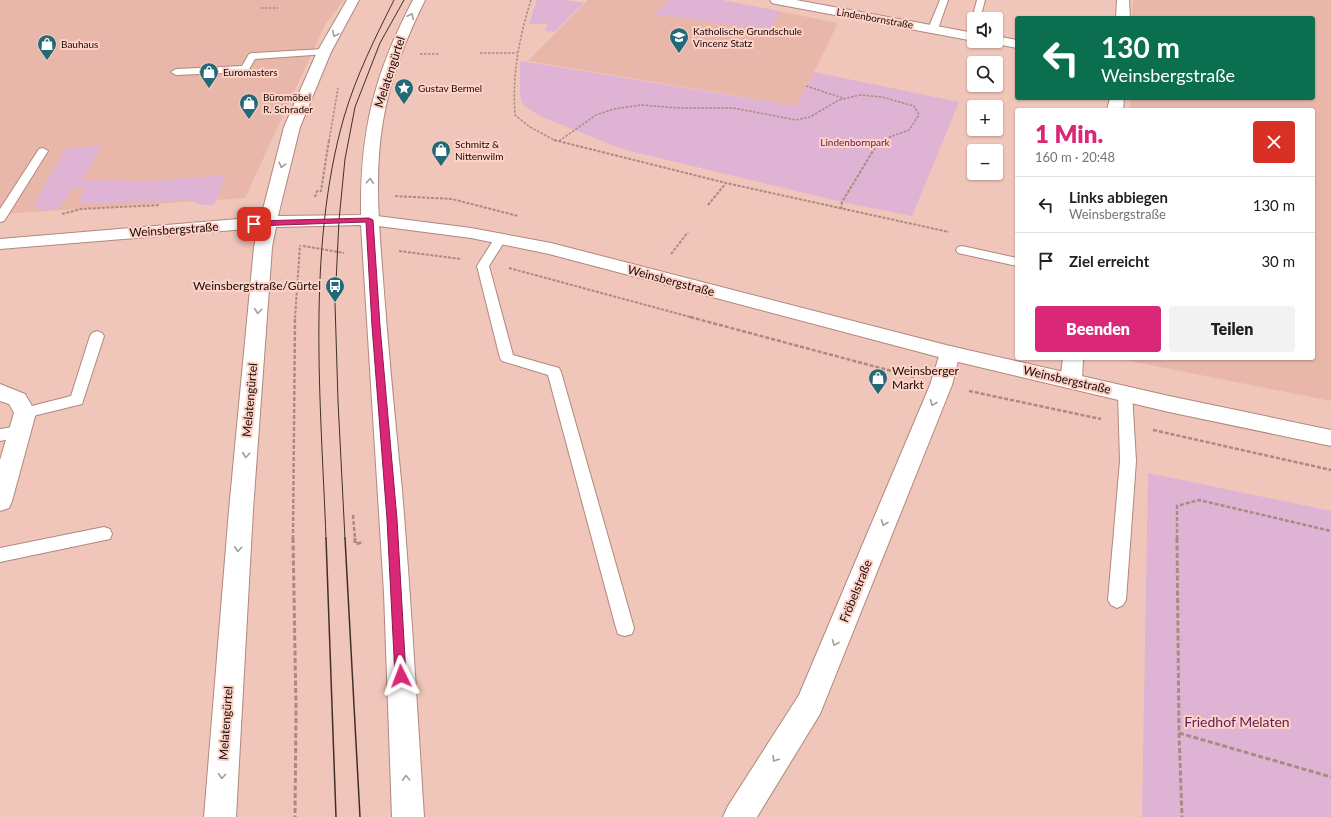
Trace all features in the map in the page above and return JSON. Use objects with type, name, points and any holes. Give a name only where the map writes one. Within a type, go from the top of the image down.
[{"type":"main road","name":"Melatengürtel","points":[[220,817],[241,510],[263,247],[292,127],[324,52],[353,0]]},
{"type":"main road","name":"Melatengürtel","points":[[408,817],[393,527],[376,326],[369,220],[372,152],[380,100],[402,33],[419,0]]},
{"type":"main road","name":"Lindenbornstraße","points":[[776,0],[933,29],[967,33]]},
{"type":"main road","points":[[1123,0],[1123,16]]},
{"type":"main road","points":[[1003,41],[1015,44]]},
{"type":"main road","name":"Weinsbergstraße","points":[[0,244],[268,222],[369,220],[471,233],[551,249],[950,353],[1331,438]]},
{"type":"main road","name":"Fröbelstraße","points":[[739,817],[810,704],[941,384],[950,353]]},
{"type":"main road","points":[[1071,381],[1073,360]]},
{"type":"main road","points":[[0,392],[17,399],[15,427],[0,501]]},
{"type":"lane","points":[[933,29],[944,0]]},
{"type":"lane","points":[[978,12],[981,0]]},
{"type":"lane","points":[[176,72],[245,69],[252,56],[324,52]]},
{"type":"lane","points":[[0,218],[43,151]]},
{"type":"lane","points":[[500,239],[483,266],[507,358],[554,372],[624,628]]},
{"type":"lane","points":[[962,250],[1015,262]]},
{"type":"lane","points":[[15,427],[78,400],[97,336]]},
{"type":"lane","points":[[1117,600],[1128,461],[1125,393]]},
{"type":"lane","points":[[0,555],[104,534]]},
{"type":"path","points":[[531,0],[517,53],[513,90],[515,115],[524,124],[535,131],[558,142],[726,183],[956,234]]},
{"type":"path","points":[[261,8],[278,8]]},
{"type":"path","points":[[480,53],[517,53]]},
{"type":"path","points":[[315,196],[317,191],[321,191],[338,85]]},
{"type":"path","points":[[806,86],[844,98]]},
{"type":"path","points":[[558,142],[596,115],[641,105],[680,108],[733,108],[796,120],[805,119],[815,115],[828,105],[844,98],[862,94],[895,100],[914,106],[919,115],[909,130],[878,141],[842,202],[841,209]]},
{"type":"path","points":[[708,205],[726,183]]},
{"type":"path","points":[[88,213],[90,209]]},
{"type":"path","points":[[669,256],[688,232]]},
{"type":"path","points":[[263,247],[300,245],[349,254],[349,244],[486,262],[941,384],[1331,470]]},
{"type":"path","points":[[295,817],[296,709],[293,555],[294,339],[300,245]]},
{"type":"path","points":[[1182,817],[1179,733],[1177,506],[1199,500],[1331,530]]},
{"type":"path","points":[[352,515],[354,544]]},
{"type":"path","points":[[1179,733],[1331,777]]},
{"type":"shaded area","points":[[0,0],[344,0],[326,23],[245,198],[0,214]]},
{"type":"shaded area","name":"Katholische Grundschule Vincenz Statz","points":[[588,0],[721,0],[838,23],[797,106],[528,61]]},
{"type":"shaded area","points":[[1133,0],[1331,0],[1331,401],[1125,360],[1315,360],[1315,108],[1130,108],[1130,100],[1315,100],[1315,16],[1132,16]]},
{"type":"green space","points":[[537,0],[565,0],[584,3],[554,32],[545,31],[548,24],[529,24]]},
{"type":"green space","points":[[669,0],[721,0],[780,11],[769,31],[655,14]]},
{"type":"green space","name":"Lindenbornpark","points":[[520,61],[797,106],[814,72],[959,102],[912,216],[842,202],[622,149],[542,117],[523,105],[520,95]]},
{"type":"green space","points":[[102,145],[82,180],[149,181],[225,175],[217,199],[213,205],[202,205],[189,200],[79,204],[79,200],[86,187],[73,188],[58,209],[42,209],[34,204],[65,149]]},
{"type":"green space","name":"Friedhof Melaten","points":[[1148,473],[1331,511],[1331,817],[1142,817]]},
{"type":"tram line","points":[[326,539],[319,381],[320,273],[324,220],[332,168],[344,117],[366,57],[394,0]]},
{"type":"tram line","points":[[345,539],[335,303],[339,220],[345,159],[355,107],[380,43],[404,0]]},
{"type":"tram line","points":[[326,538],[336,817]]},
{"type":"tram line","points":[[345,538],[360,817]]},
{"type":"place","name":"Katholische Grundschule Vincenz Statz","points":[[679,54]]},
{"type":"place","name":"Bauhaus","points":[[47,61]]},
{"type":"place","name":"Euromasters","points":[[209,89]]},
{"type":"place","name":"Gustav Bermel","points":[[404,105]]},
{"type":"place","name":"Büromöbel R. Schrader","points":[[249,120]]},
{"type":"place","name":"Schmitz & Nittenwilm","points":[[441,167]]},
{"type":"place","name":"Weinsbergstraße/Gürtel","points":[[335,303]]},
{"type":"place","name":"Weinsberger Markt","points":[[878,395]]},
{"type":"route","points":[[254,224],[268,222],[369,220],[392,519],[401,676]]}]
